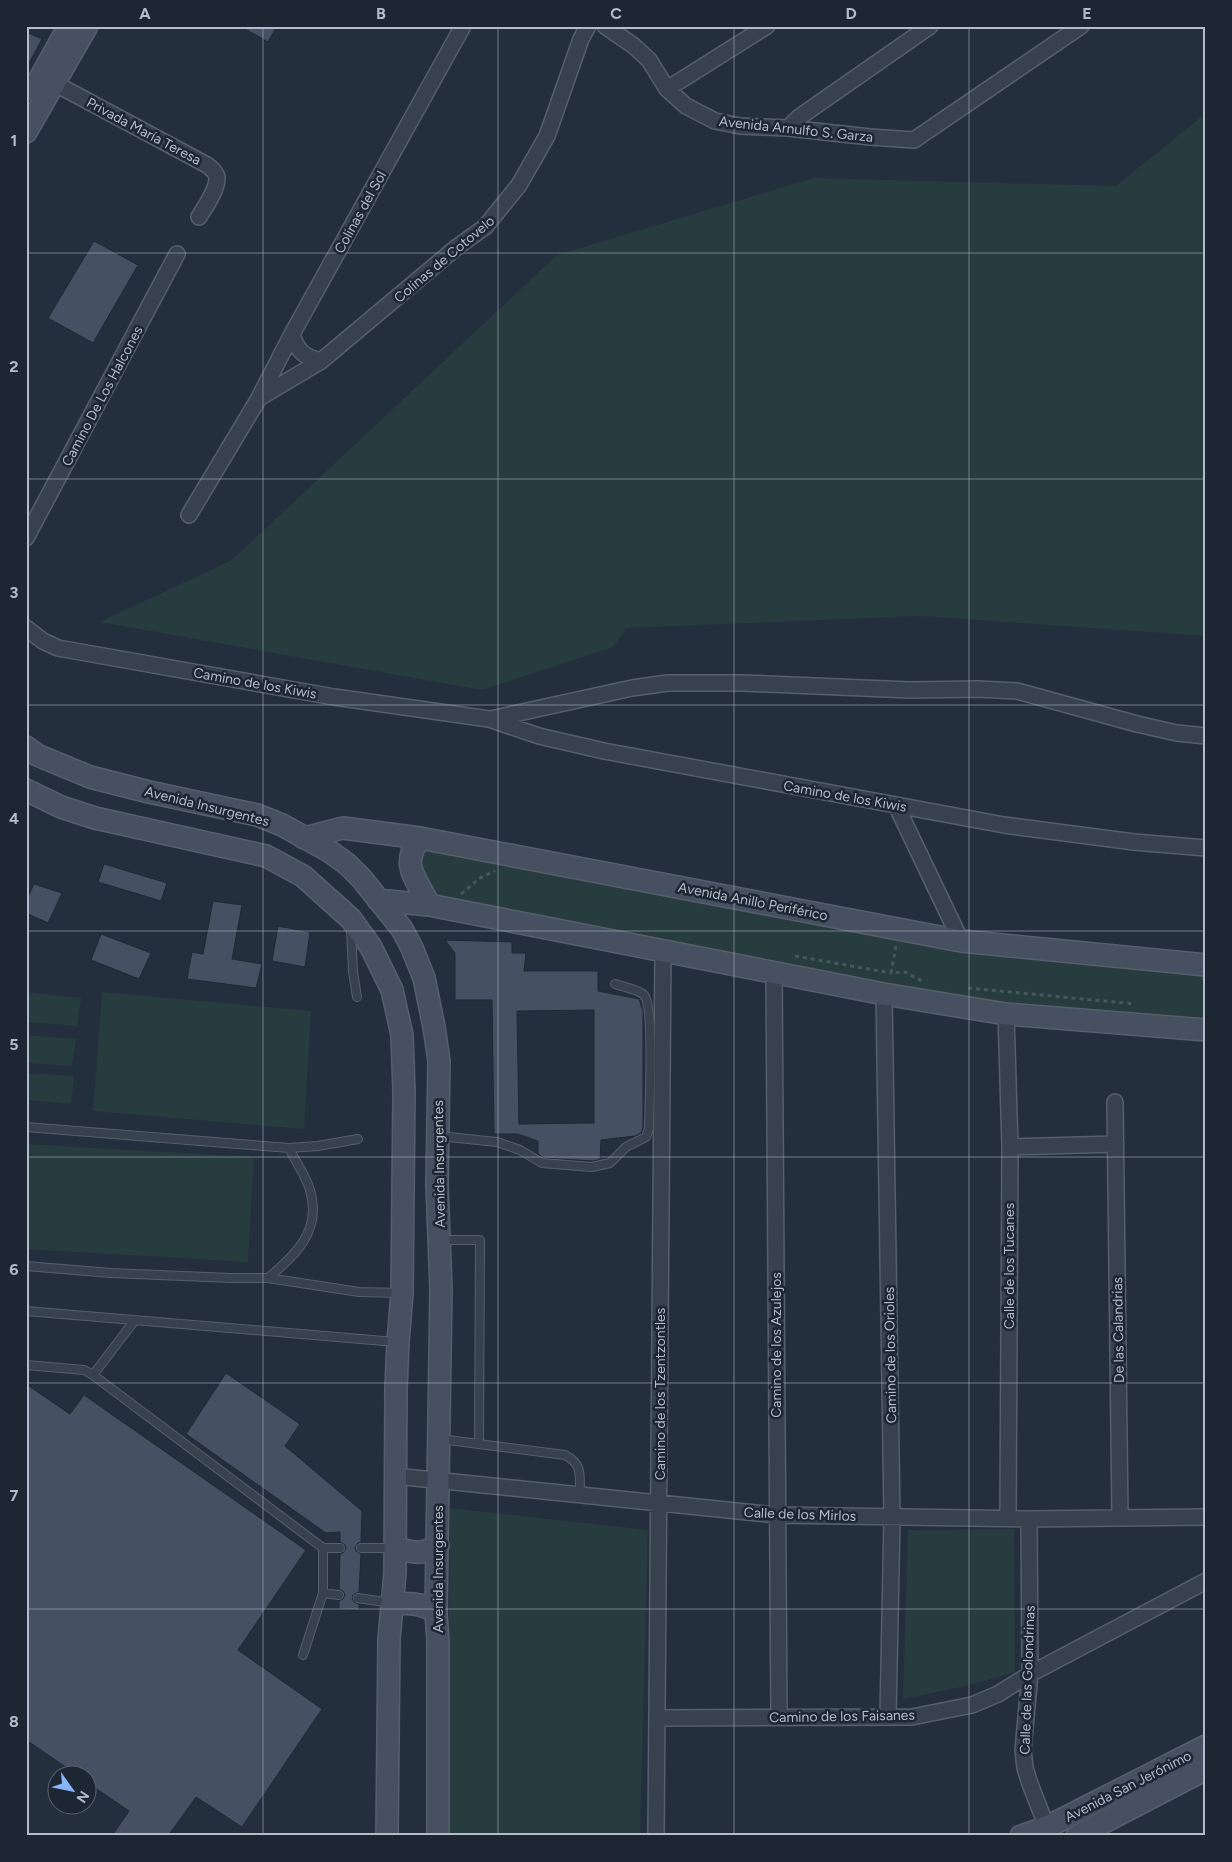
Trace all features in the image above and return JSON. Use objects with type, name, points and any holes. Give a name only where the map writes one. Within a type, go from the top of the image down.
[{"type":"main road","points":[[26,102],[69,26]]},
{"type":"main road","points":[[26,132],[87,26]]},
{"type":"main road","name":"Avenida Insurgentes","points":[[26,747],[37,755],[90,777],[149,792],[257,815],[282,825],[329,851],[347,864],[362,880],[402,929],[424,978],[434,1027],[438,1062],[437,1136],[441,1289],[436,1613],[438,1642],[438,1836]]},
{"type":"main road","points":[[26,790],[61,807],[96,818],[266,856],[303,876],[351,919],[371,947],[392,990],[402,1035],[404,1092],[402,1292],[398,1342],[394,1604],[389,1639],[387,1836]]},
{"type":"main road","name":"Avenida Anillo Periférico","points":[[304,838],[343,828],[420,838],[961,941],[1206,965]]},
{"type":"main road","points":[[420,838],[410,854],[410,869],[429,905]]},
{"type":"main road","points":[[378,900],[429,905],[884,994],[1006,1014],[1206,1030]]},
{"type":"main road","points":[[396,1548],[415,1553],[424,1553],[438,1545]]},
{"type":"main road","points":[[394,1604],[419,1605],[436,1613]]},
{"type":"main road","name":"Avenida San Jerónimo","points":[[1021,1836],[1049,1831],[1206,1746]]},
{"type":"main road","name":"Avenida San Jerónimo","points":[[1077,1836],[1206,1768]]},
{"type":"street","name":"Colinas del Sol","points":[[189,515],[259,398],[292,334],[463,26]]},
{"type":"street","name":"Colinas de Cotovelo","points":[[259,398],[321,362],[457,247],[485,227],[508,202],[520,186],[547,136],[581,39],[588,26]]},
{"type":"street","name":"Avenida Arnulfo S. Garza","points":[[606,26],[634,46],[649,60],[667,89],[686,106],[715,121],[740,126],[788,128],[914,140],[930,127],[1081,26]]},
{"type":"street","points":[[667,89],[767,26]]},
{"type":"street","points":[[788,128],[798,118],[930,26]]},
{"type":"street","name":"Privada María Teresa","points":[[54,84],[207,165],[213,170],[217,178],[214,192],[199,217]]},
{"type":"street","name":"Camino De Los Halcones","points":[[26,538],[177,254]]},
{"type":"street","points":[[292,334],[301,353],[306,357],[321,362]]},
{"type":"street","name":"Camino de los Kiwis","points":[[26,628],[43,641],[58,648],[334,697],[489,719],[539,736],[604,751],[1004,825],[1134,842],[1206,848]]},
{"type":"street","name":"Camino de los Kiwis","points":[[489,719],[632,688],[668,683],[726,682],[910,690],[978,689],[1017,691],[1138,724],[1177,733],[1206,736]]},
{"type":"street","points":[[896,805],[961,941]]},
{"type":"street","name":"Camino de los Tzentzontles","points":[[656,1836],[663,952]]},
{"type":"street","name":"Camino de los Azulejos","points":[[774,973],[779,1717]]},
{"type":"street","name":"Camino de los Orioles","points":[[884,994],[892,1517],[888,1717]]},
{"type":"street","name":"Calle de los Tucanes","points":[[1006,1014],[1010,1147],[1008,1518]]},
{"type":"street","name":"De las Calandrias","points":[[1115,1102],[1120,1517]]},
{"type":"street","points":[[1010,1147],[1116,1144]]},
{"type":"street","name":"Calle de los Mirlos","points":[[396,1476],[777,1515],[1029,1519],[1206,1517]]},
{"type":"street","name":"Calle de las Golondrinas","points":[[1029,1519],[1030,1674],[1023,1750],[1025,1768],[1049,1831]]},
{"type":"street","name":"Camino de los Faisanes","points":[[657,1718],[912,1717],[972,1705],[998,1694],[1030,1674],[1206,1581]]},
{"type":"lane","points":[[351,919],[353,972],[357,996]]},
{"type":"lane","points":[[437,1136],[497,1142],[520,1150],[542,1163],[592,1167],[610,1162],[626,1147],[646,1137],[649,1128],[651,1057],[648,1007],[644,996],[640,993],[615,984]]},
{"type":"lane","points":[[26,1128],[289,1148],[318,1146],[358,1139]]},
{"type":"lane","points":[[268,1278],[297,1253],[312,1224],[313,1206],[309,1188],[289,1148]]},
{"type":"lane","points":[[440,1240],[480,1240],[479,1444]]},
{"type":"lane","points":[[26,1266],[112,1273],[268,1278],[360,1292],[402,1292]]},
{"type":"lane","points":[[26,1311],[398,1342]]},
{"type":"lane","points":[[93,1375],[135,1320]]},
{"type":"lane","points":[[26,1365],[84,1370],[93,1375],[323,1548],[340,1548]]},
{"type":"lane","points":[[438,1439],[565,1455],[574,1460],[580,1468],[580,1495]]},
{"type":"lane","points":[[303,1655],[323,1593],[323,1548]]},
{"type":"lane","points":[[361,1548],[396,1548]]},
{"type":"lane","points":[[323,1593],[339,1595]]},
{"type":"lane","points":[[358,1598],[394,1604]]},
{"type":"path","points":[[899,929],[891,974],[905,972],[928,984]]},
{"type":"path","points":[[963,987],[1138,1004]]},
{"type":"green space","points":[[1206,113],[1206,636],[920,616],[627,628],[613,647],[482,690],[100,622],[232,560],[557,255],[814,178],[1116,186]]},
{"type":"green space","points":[[424,845],[1206,973],[1206,1023],[1018,1006],[962,998],[441,899],[421,880],[418,849]]},
{"type":"green space","points":[[26,992],[81,998],[77,1026],[26,1022]]},
{"type":"green space","points":[[102,992],[311,1011],[304,1129],[93,1111]]},
{"type":"green space","points":[[26,1035],[76,1039],[72,1066],[26,1063]]},
{"type":"green space","points":[[26,1073],[74,1076],[71,1104],[26,1100]]},
{"type":"green space","points":[[26,1144],[254,1157],[248,1262],[26,1249]]},
{"type":"green space","points":[[450,1508],[648,1530],[640,1836],[453,1836],[447,1830]]},
{"type":"green space","points":[[1014,1529],[1015,1672],[966,1686],[903,1699],[908,1530]]},
{"type":"building","points":[[240,26],[277,26],[268,42]]},
{"type":"building","points":[[26,32],[42,39],[26,69]]},
{"type":"building","points":[[94,241],[138,265],[93,343],[48,318]]},
{"type":"building","points":[[104,864],[167,883],[161,901],[98,882]]},
{"type":"building","points":[[34,884],[62,893],[48,923],[26,913],[26,901]]},
{"type":"building","points":[[213,901],[242,905],[232,959],[262,964],[256,988],[187,979],[192,952],[203,954]]},
{"type":"building","points":[[278,926],[310,932],[305,967],[272,961]]},
{"type":"building","points":[[101,934],[151,953],[139,979],[91,960]]},
{"type":"building","points":[[445,940],[512,942],[512,953],[526,953],[524,971],[598,971],[598,991],[639,999],[643,1011],[643,1128],[641,1133],[635,1136],[601,1140],[600,1159],[594,1161],[544,1158],[538,1154],[538,1141],[518,1134],[494,1134],[492,1000],[455,1000],[455,953]],"holes":[[[594,1010],[594,1123],[519,1124],[517,1011]]]},
{"type":"building","points":[[226,1373],[300,1424],[285,1446],[362,1511],[361,1542],[355,1548],[361,1554],[359,1592],[354,1594],[352,1598],[354,1602],[359,1604],[359,1610],[339,1609],[339,1601],[345,1595],[339,1589],[340,1554],[346,1548],[340,1542],[340,1532],[326,1533],[186,1434]]},
{"type":"building","points":[[26,1384],[70,1414],[84,1395],[306,1550],[238,1650],[322,1709],[242,1827],[196,1797],[168,1836],[112,1836],[129,1811],[98,1790],[98,1764],[61,1764],[26,1740]]}]
